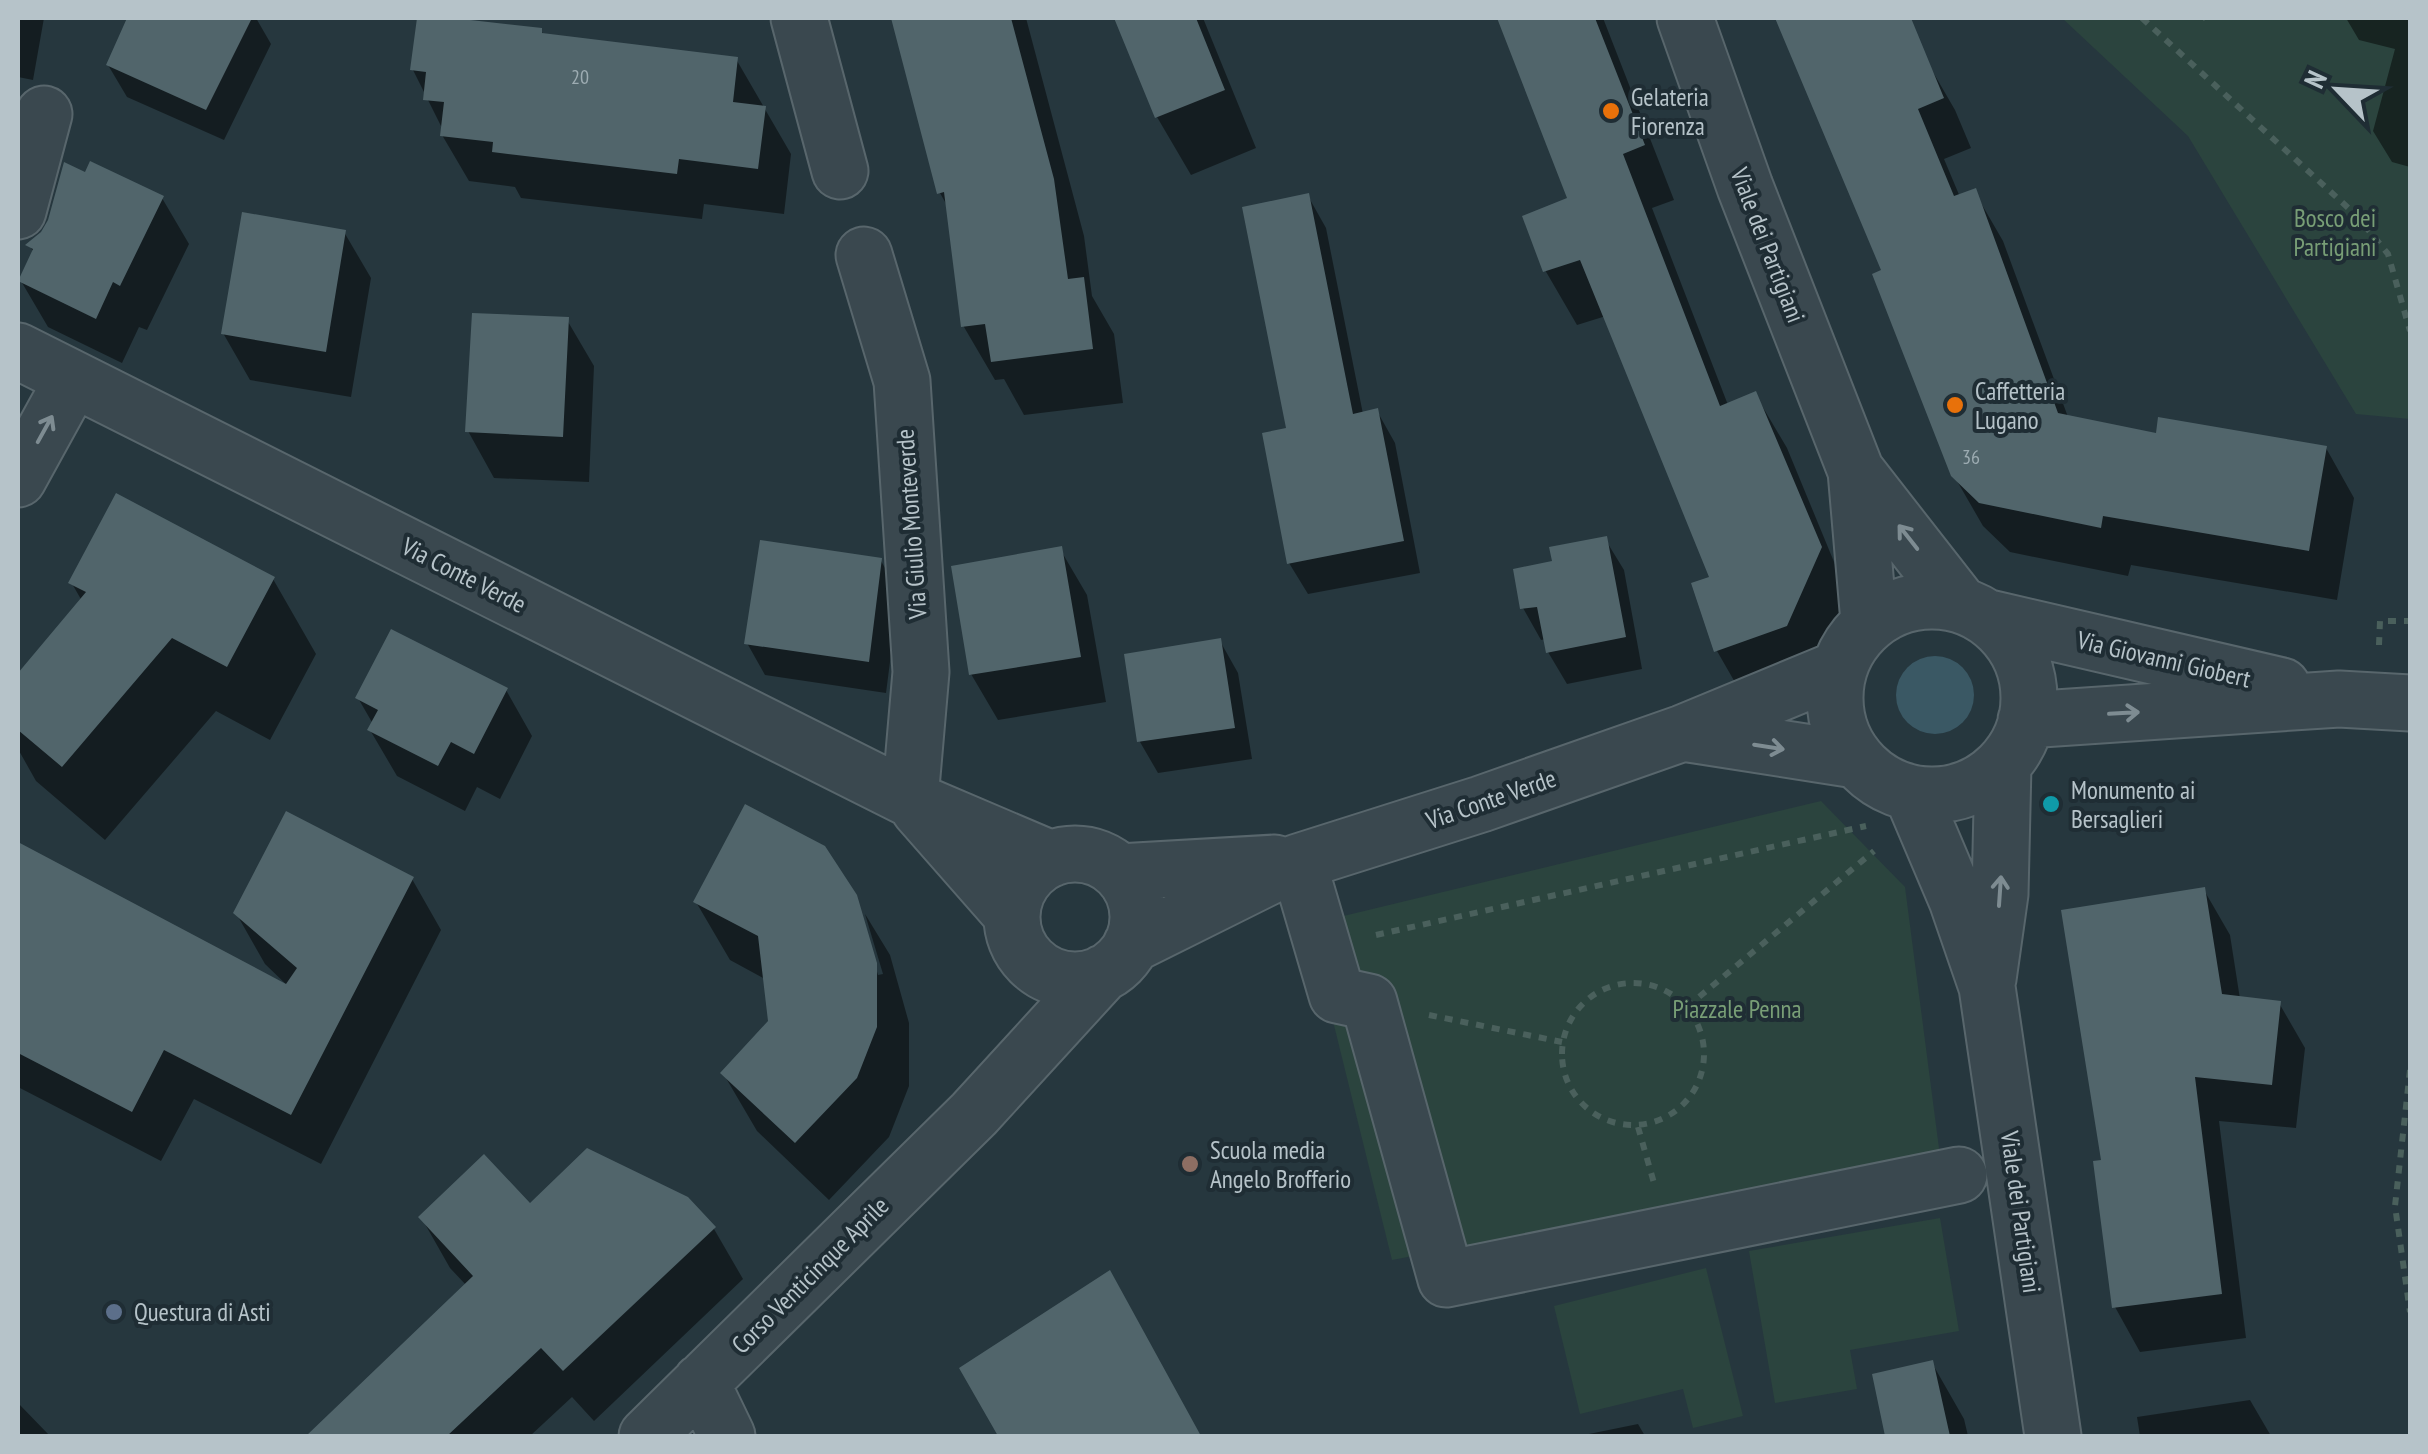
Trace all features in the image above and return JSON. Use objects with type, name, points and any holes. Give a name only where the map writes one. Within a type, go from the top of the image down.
[{"type":"street","points":[[799,18],[840,170]]},
{"type":"street","name":"Viale dei Partigiani","points":[[1685,18],[1745,187],[1856,471],[1870,622]]},
{"type":"street","points":[[18,211],[44,114]]},
{"type":"street","name":"Via Giulio Monteverde","points":[[864,254],[902,381],[921,672],[910,799]]},
{"type":"street","name":"Via Conte Verde","points":[[18,351],[910,799],[1051,858],[1088,855],[1120,872],[1298,862]]},
{"type":"street","points":[[18,479],[73,379]]},
{"type":"street","name":"Viale dei Partigiani","points":[[1856,471],[1974,610]]},
{"type":"street","points":[[1926,599],[1974,610],[2013,641],[2026,672],[2030,704],[2015,742],[1978,785],[1945,795],[1892,822],[1881,782],[1856,760],[1840,731],[1834,698],[1838,670],[1850,644],[1870,622],[1894,607],[1926,599]]},
{"type":"street","name":"Via Giovanni Giobert","points":[[1974,610],[2339,699],[2410,703]]},
{"type":"street","name":"Via Conte Verde","points":[[910,799],[1015,929],[1029,960],[1064,979],[1084,979],[1298,862],[1683,733],[1838,670]]},
{"type":"street","name":"Via Giovanni Giobert","points":[[2015,742],[2339,699]]},
{"type":"street","name":"Via Conte Verde","points":[[1683,733],[1856,760]]},
{"type":"street","name":"Viale dei Partigiani","points":[[1986,987],[2015,742]]},
{"type":"street","name":"Viale dei Partigiani","points":[[1892,822],[1957,900],[1986,987],[2053,1436]]},
{"type":"street","points":[[1015,929],[1024,880],[1051,858]]},
{"type":"street","points":[[1298,862],[1338,995],[1369,1002],[1446,1279],[1959,1175]]},
{"type":"street","points":[[1117,959],[1137,926],[1132,888],[1120,872]]},
{"type":"street","name":"Corso Venticinque Aprile","points":[[974,1114],[1018,1013],[1015,929]]},
{"type":"street","name":"Corso Venticinque Aprile","points":[[647,1436],[974,1114],[1117,959]]},
{"type":"street","points":[[700,1382],[727,1436]]},
{"type":"path","points":[[2142,18],[2357,216],[2388,254],[2410,331]]},
{"type":"path","points":[[2380,621],[2410,621]]},
{"type":"path","points":[[1321,947],[1892,822]]},
{"type":"path","points":[[1687,1007],[1892,822]]},
{"type":"path","points":[[1634,983],[1672,994],[1687,1007],[1704,1048],[1702,1070],[1693,1092],[1679,1109],[1660,1121],[1638,1126],[1596,1116],[1580,1103],[1561,1064],[1568,1022],[1580,1006],[1613,985],[1634,983]]},
{"type":"path","points":[[1369,1002],[1562,1042]]},
{"type":"path","points":[[2410,1070],[2395,1206],[2410,1312]]},
{"type":"green space","name":"Bosco dei Partigiani","points":[[2062,18],[2410,18],[2410,419],[2356,414],[2188,136]]},
{"type":"green space","name":"Piazzale Penna","points":[[1821,801],[1905,887],[1940,1156],[1392,1260],[1329,1005],[1302,926]]},
{"type":"green space","points":[[1940,1218],[1959,1331],[1850,1350],[1857,1389],[1775,1403],[1749,1251]]},
{"type":"green space","points":[[1706,1268],[1743,1416],[1693,1428],[1683,1389],[1580,1414],[1554,1306]]},
{"type":"water","points":[[1935,656],[1950,659],[1962,668],[1971,680],[1971,710],[1962,722],[1950,731],[1935,734],[1920,731],[1908,722],[1899,710],[1896,695],[1899,680],[1908,668],[1920,659]]},
{"type":"building","points":[[127,18],[252,18],[206,110],[106,65]]},
{"type":"building","points":[[417,18],[542,28],[542,33],[738,57],[733,102],[766,106],[758,169],[679,159],[677,174],[492,152],[493,142],[440,136],[444,102],[423,100],[426,72],[410,70]]},
{"type":"building","points":[[891,18],[1011,18],[1054,179],[1068,279],[1084,277],[1093,349],[991,362],[985,324],[961,327],[944,192],[937,194]]},
{"type":"building","points":[[1114,18],[1196,18],[1225,90],[1155,118]]},
{"type":"building","points":[[1497,18],[1595,18],[1645,145],[1623,154],[1720,406],[1756,391],[1822,547],[1787,626],[1714,652],[1691,583],[1709,577],[1580,260],[1543,272],[1522,216],[1567,198]]},
{"type":"building","points":[[1775,18],[1911,18],[1944,98],[1918,109],[1954,196],[1976,188],[2058,413],[2156,433],[2158,417],[2327,446],[2309,551],[2103,516],[2101,528],[1979,503],[1951,476],[1872,274],[1881,270]]},
{"type":"building","points":[[90,161],[164,196],[120,286],[113,282],[96,319],[18,281],[33,249],[25,245],[48,220],[64,162],[85,172]]},
{"type":"building","points":[[1309,193],[1353,414],[1378,408],[1404,541],[1287,564],[1262,433],[1286,428],[1242,207]]},
{"type":"building","points":[[242,212],[346,230],[326,352],[221,334]]},
{"type":"building","points":[[472,313],[569,317],[563,437],[465,432]]},
{"type":"building","points":[[116,493],[275,577],[227,667],[172,638],[62,767],[18,730],[18,673],[86,592],[68,583]]},
{"type":"building","points":[[1607,536],[1626,637],[1546,653],[1537,607],[1520,609],[1513,569],[1552,561],[1549,547]]},
{"type":"building","points":[[760,540],[882,558],[869,662],[744,644]]},
{"type":"building","points":[[1062,546],[1081,657],[969,675],[951,566]]},
{"type":"building","points":[[391,629],[508,688],[474,754],[451,742],[438,766],[367,730],[378,710],[355,698]]},
{"type":"building","points":[[1221,638],[1235,728],[1137,742],[1124,654]]},
{"type":"building","points":[[745,804],[825,846],[857,895],[877,963],[877,1027],[857,1078],[795,1143],[720,1073],[768,1021],[758,936],[693,902]]},
{"type":"building","points":[[286,811],[414,877],[291,1115],[164,1050],[132,1112],[18,1053],[18,842],[286,984],[297,968],[233,913]]},
{"type":"building","points":[[2205,887],[2222,994],[2281,1001],[2272,1085],[2195,1077],[2222,1294],[2112,1308],[2093,1161],[2101,1160],[2061,910]]},
{"type":"building","points":[[587,1148],[688,1197],[716,1227],[563,1371],[541,1348],[447,1436],[306,1436],[473,1276],[418,1217],[484,1154],[530,1203]]},
{"type":"building","points":[[1110,1270],[1201,1436],[998,1436],[959,1368]]},
{"type":"building","points":[[1933,1360],[1950,1436],[1885,1436],[1872,1374]]},
{"type":"place","name":"Gelateria Fiorenza","points":[[1611,111]]},
{"type":"place","name":"Caffetteria Lugano","points":[[1955,405]]},
{"type":"place","name":"Monumento ai Bersaglieri","points":[[2051,804]]},
{"type":"place","name":"Scuola media Angelo Brofferio","points":[[1190,1164]]},
{"type":"place","name":"Questura di Asti","points":[[114,1312]]}]
